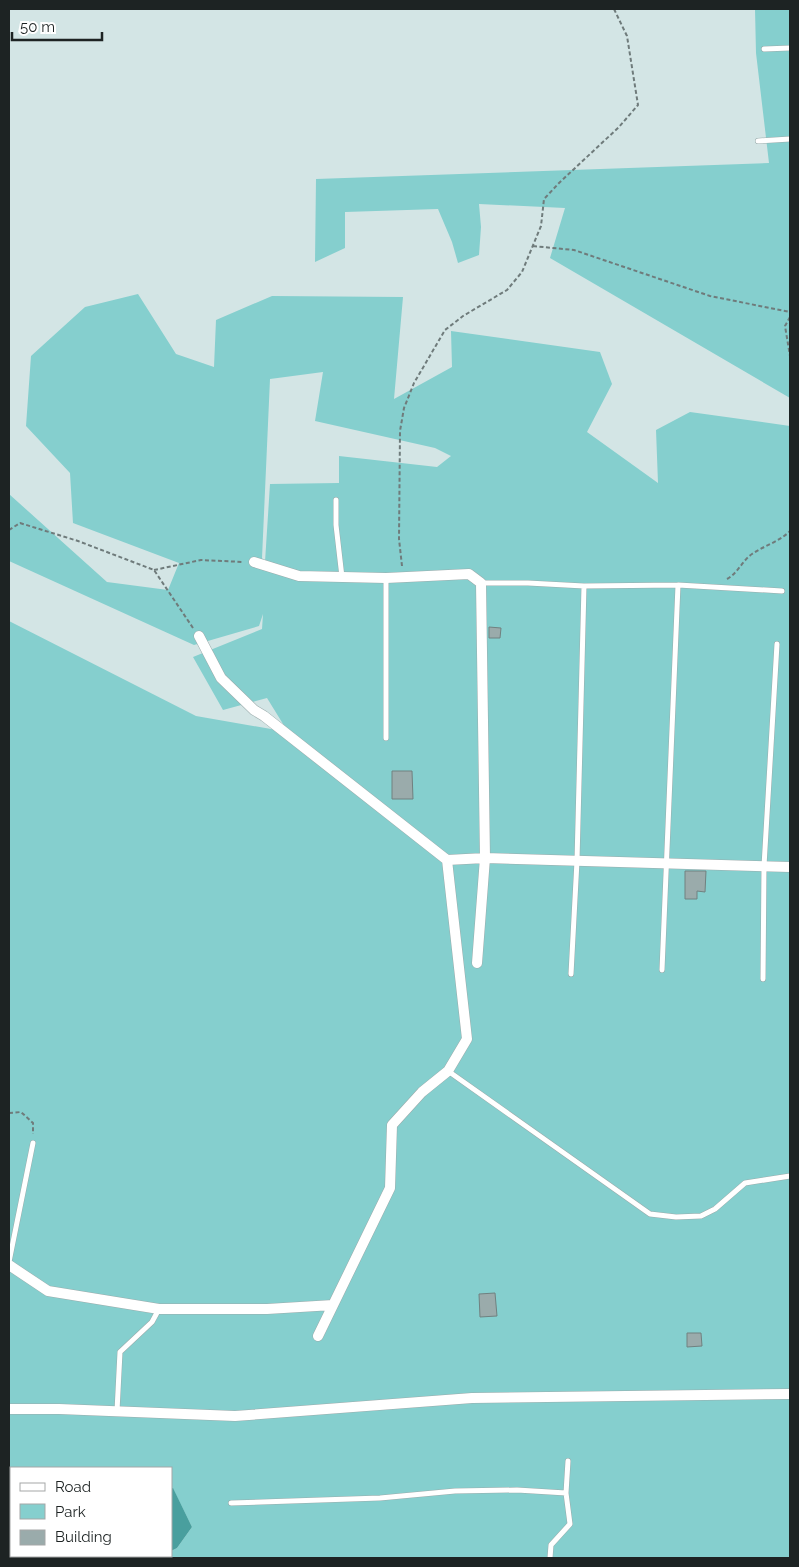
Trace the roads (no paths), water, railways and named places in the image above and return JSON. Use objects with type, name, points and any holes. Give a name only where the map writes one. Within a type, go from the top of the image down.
[{"type":"street","points":[[254,562],[299,576],[386,578],[469,574],[481,583],[485,858],[477,963]]},
{"type":"street","points":[[199,636],[221,678],[254,710],[447,860],[485,858],[790,867]]},
{"type":"street","points":[[318,1336],[390,1188],[392,1125],[422,1092],[448,1071],[467,1039],[447,860]]},
{"type":"street","points":[[9,1263],[48,1291],[158,1309],[267,1309],[333,1305]]},
{"type":"street","points":[[9,1409],[235,1416],[472,1398],[790,1394]]},
{"type":"lane","points":[[764,49],[790,48]]},
{"type":"lane","points":[[758,141],[790,139]]},
{"type":"lane","points":[[336,500],[336,525],[342,577]]},
{"type":"lane","points":[[386,578],[386,738]]},
{"type":"lane","points":[[481,583],[584,586],[678,585],[782,591]]},
{"type":"lane","points":[[662,970],[678,585]]},
{"type":"lane","points":[[571,974],[577,862],[584,586]]},
{"type":"lane","points":[[763,980],[764,866],[777,644]]},
{"type":"lane","points":[[448,1071],[650,1214],[676,1217],[701,1216],[715,1209],[744,1183],[790,1176]]},
{"type":"lane","points":[[9,1263],[33,1143]]},
{"type":"lane","points":[[117,1411],[120,1352],[152,1322],[158,1309]]},
{"type":"lane","points":[[550,1558],[551,1545],[570,1524],[566,1493],[568,1462]]},
{"type":"lane","points":[[232,1503],[380,1498],[455,1491],[516,1490],[566,1493]]}]
